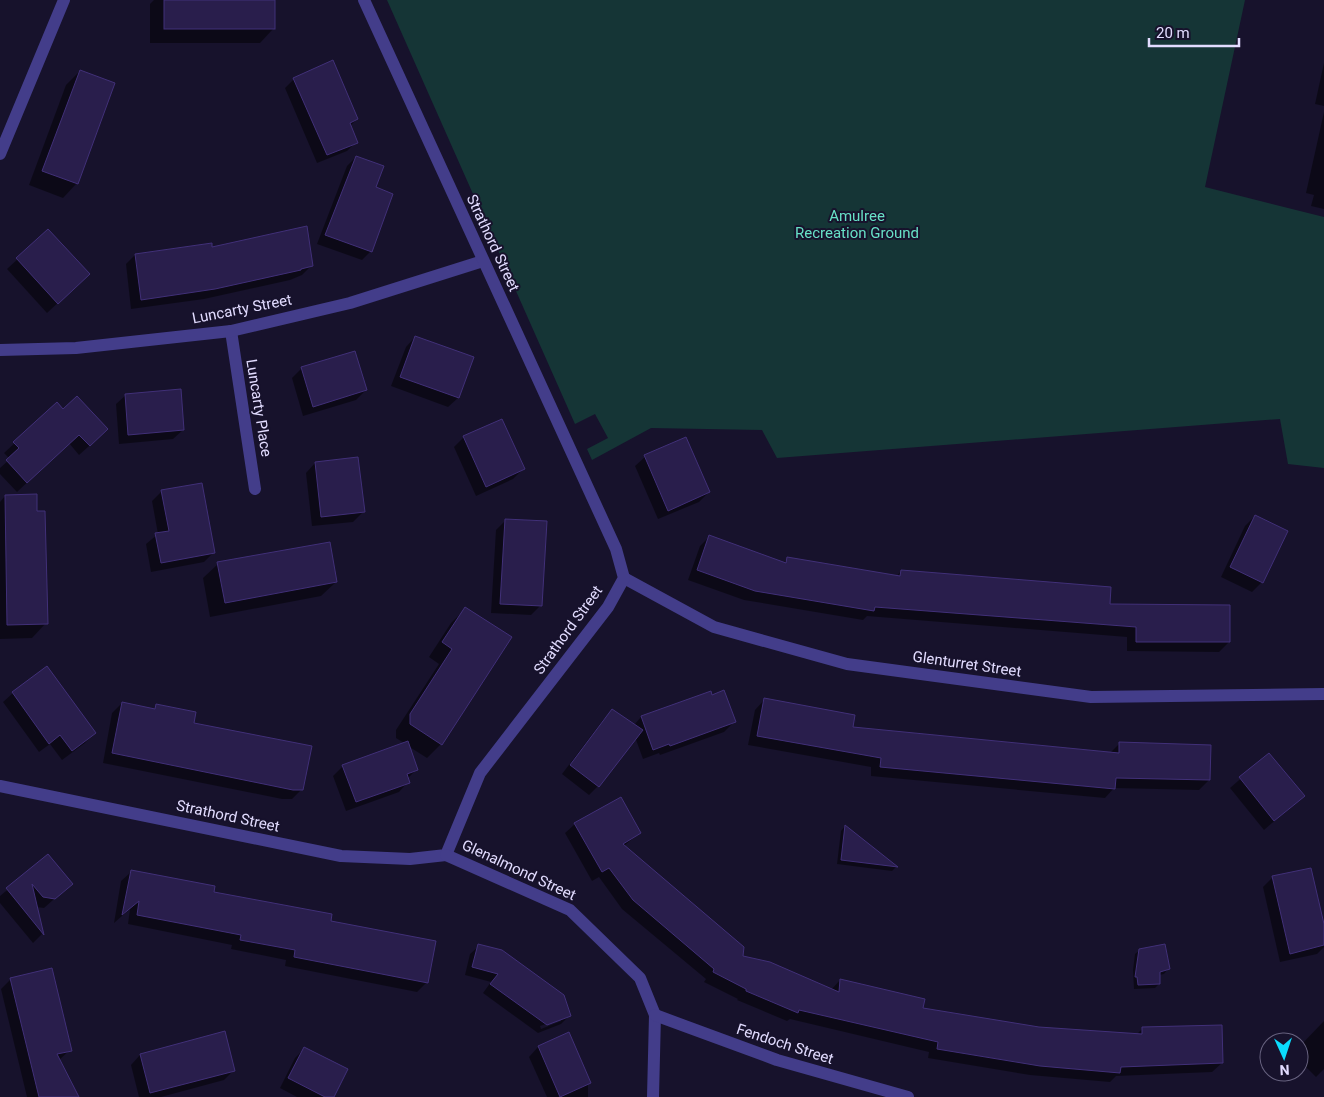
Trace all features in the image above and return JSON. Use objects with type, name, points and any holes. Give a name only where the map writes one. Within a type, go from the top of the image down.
[{"type":"street","points":[[0,154],[64,0]]},
{"type":"street","name":"Strathord Street","points":[[0,786],[341,856],[410,858],[446,855],[480,773],[608,608],[624,578],[616,549],[364,0]]},
{"type":"street","name":"Luncarty Street","points":[[0,350],[76,348],[232,331],[350,303],[483,261]]},
{"type":"street","name":"Luncarty Place","points":[[232,331],[255,489]]},
{"type":"street","name":"Glenturret Street","points":[[624,578],[714,627],[846,664],[1091,698],[1324,694]]},
{"type":"street","name":"Glenalmond Street","points":[[446,855],[570,910],[640,978],[655,1016],[653,1097]]},
{"type":"street","name":"Fendoch Street","points":[[655,1016],[777,1060],[908,1097]]},
{"type":"green space","name":"Amulree Recreation Ground","points":[[387,0],[1245,0],[1205,187],[1324,217],[1324,468],[1288,464],[1280,419],[777,458],[762,430],[651,428],[592,460],[587,449],[608,438],[595,414],[575,424]]},
{"type":"building","points":[[164,0],[275,0],[275,29],[164,29]]},
{"type":"building","points":[[333,60],[358,119],[350,123],[358,143],[327,155],[293,78]]},
{"type":"building","points":[[80,70],[115,83],[78,184],[42,171]]},
{"type":"building","points":[[356,156],[384,166],[376,187],[393,194],[372,252],[325,235]]},
{"type":"building","points":[[307,226],[313,266],[215,289],[141,300],[135,254],[212,243],[212,247]]},
{"type":"building","points":[[48,229],[90,274],[58,304],[16,258]]},
{"type":"building","points":[[415,336],[474,357],[459,398],[400,377]]},
{"type":"building","points":[[355,351],[367,390],[313,407],[301,367]]},
{"type":"building","points":[[181,389],[184,430],[128,435],[125,394]]},
{"type":"building","points":[[77,396],[108,429],[90,446],[79,435],[27,483],[6,460],[19,448],[13,442],[57,402],[63,409]]},
{"type":"building","points":[[502,419],[525,469],[486,487],[463,436]]},
{"type":"building","points":[[686,437],[710,492],[668,511],[644,455]]},
{"type":"building","points":[[358,457],[365,512],[321,517],[315,462]]},
{"type":"building","points":[[202,483],[215,553],[161,563],[155,533],[169,531],[161,490]]},
{"type":"building","points":[[37,494],[37,511],[45,511],[48,624],[7,625],[5,495]]},
{"type":"building","points":[[1255,515],[1288,531],[1263,583],[1230,567]]},
{"type":"building","points":[[505,519],[547,521],[542,606],[500,604]]},
{"type":"building","points":[[709,535],[786,563],[787,557],[900,576],[901,570],[1111,587],[1110,604],[1230,605],[1230,642],[1136,642],[1136,627],[875,607],[874,611],[755,591],[697,570]]},
{"type":"building","points":[[330,542],[337,582],[225,603],[217,562]]},
{"type":"building","points":[[465,607],[512,637],[442,745],[410,724],[410,714],[452,649],[442,642]]},
{"type":"building","points":[[47,666],[96,733],[72,751],[60,735],[49,744],[12,692]]},
{"type":"building","points":[[724,690],[736,722],[670,746],[669,744],[653,750],[641,716],[711,691],[712,695]]},
{"type":"building","points":[[764,698],[855,715],[853,727],[1119,753],[1119,742],[1211,745],[1210,780],[1116,778],[1115,789],[880,767],[881,758],[757,736]]},
{"type":"building","points":[[122,702],[155,709],[156,704],[196,712],[194,723],[312,746],[303,790],[293,790],[112,753]]},
{"type":"building","points":[[612,709],[643,730],[599,787],[570,765]]},
{"type":"building","points":[[408,741],[418,770],[407,774],[410,783],[356,802],[342,765]]},
{"type":"building","points":[[1269,753],[1305,796],[1274,821],[1239,777]]},
{"type":"building","points":[[621,797],[641,833],[623,844],[744,947],[743,956],[770,962],[839,992],[840,979],[925,999],[923,1008],[1039,1027],[1142,1034],[1142,1027],[1222,1025],[1223,1063],[1121,1067],[1120,1073],[1040,1066],[937,1049],[938,1042],[799,1010],[798,1013],[746,991],[746,989],[713,972],[714,969],[633,900],[609,868],[602,872],[574,823]]},
{"type":"building","points":[[845,825],[898,867],[841,860]]},
{"type":"building","points":[[48,854],[73,884],[55,899],[43,897],[32,884],[44,935],[6,888]]},
{"type":"building","points":[[1311,868],[1324,924],[1324,945],[1290,954],[1272,876]]},
{"type":"building","points":[[131,870],[215,886],[214,892],[332,914],[331,921],[436,941],[428,983],[294,957],[295,950],[240,940],[241,935],[137,915],[139,901],[122,915]]},
{"type":"building","points":[[478,944],[502,950],[564,995],[571,1016],[547,1025],[490,984],[498,974],[472,967]]},
{"type":"building","points":[[1165,944],[1170,969],[1160,972],[1160,984],[1138,985],[1137,977],[1135,977],[1139,949]]},
{"type":"building","points":[[52,968],[72,1051],[57,1054],[79,1097],[39,1097],[10,978]]},
{"type":"building","points":[[225,1031],[235,1071],[150,1093],[140,1054]]},
{"type":"building","points":[[569,1032],[591,1083],[560,1097],[538,1046]]},
{"type":"building","points":[[304,1047],[348,1069],[334,1097],[325,1097],[288,1078]]}]
